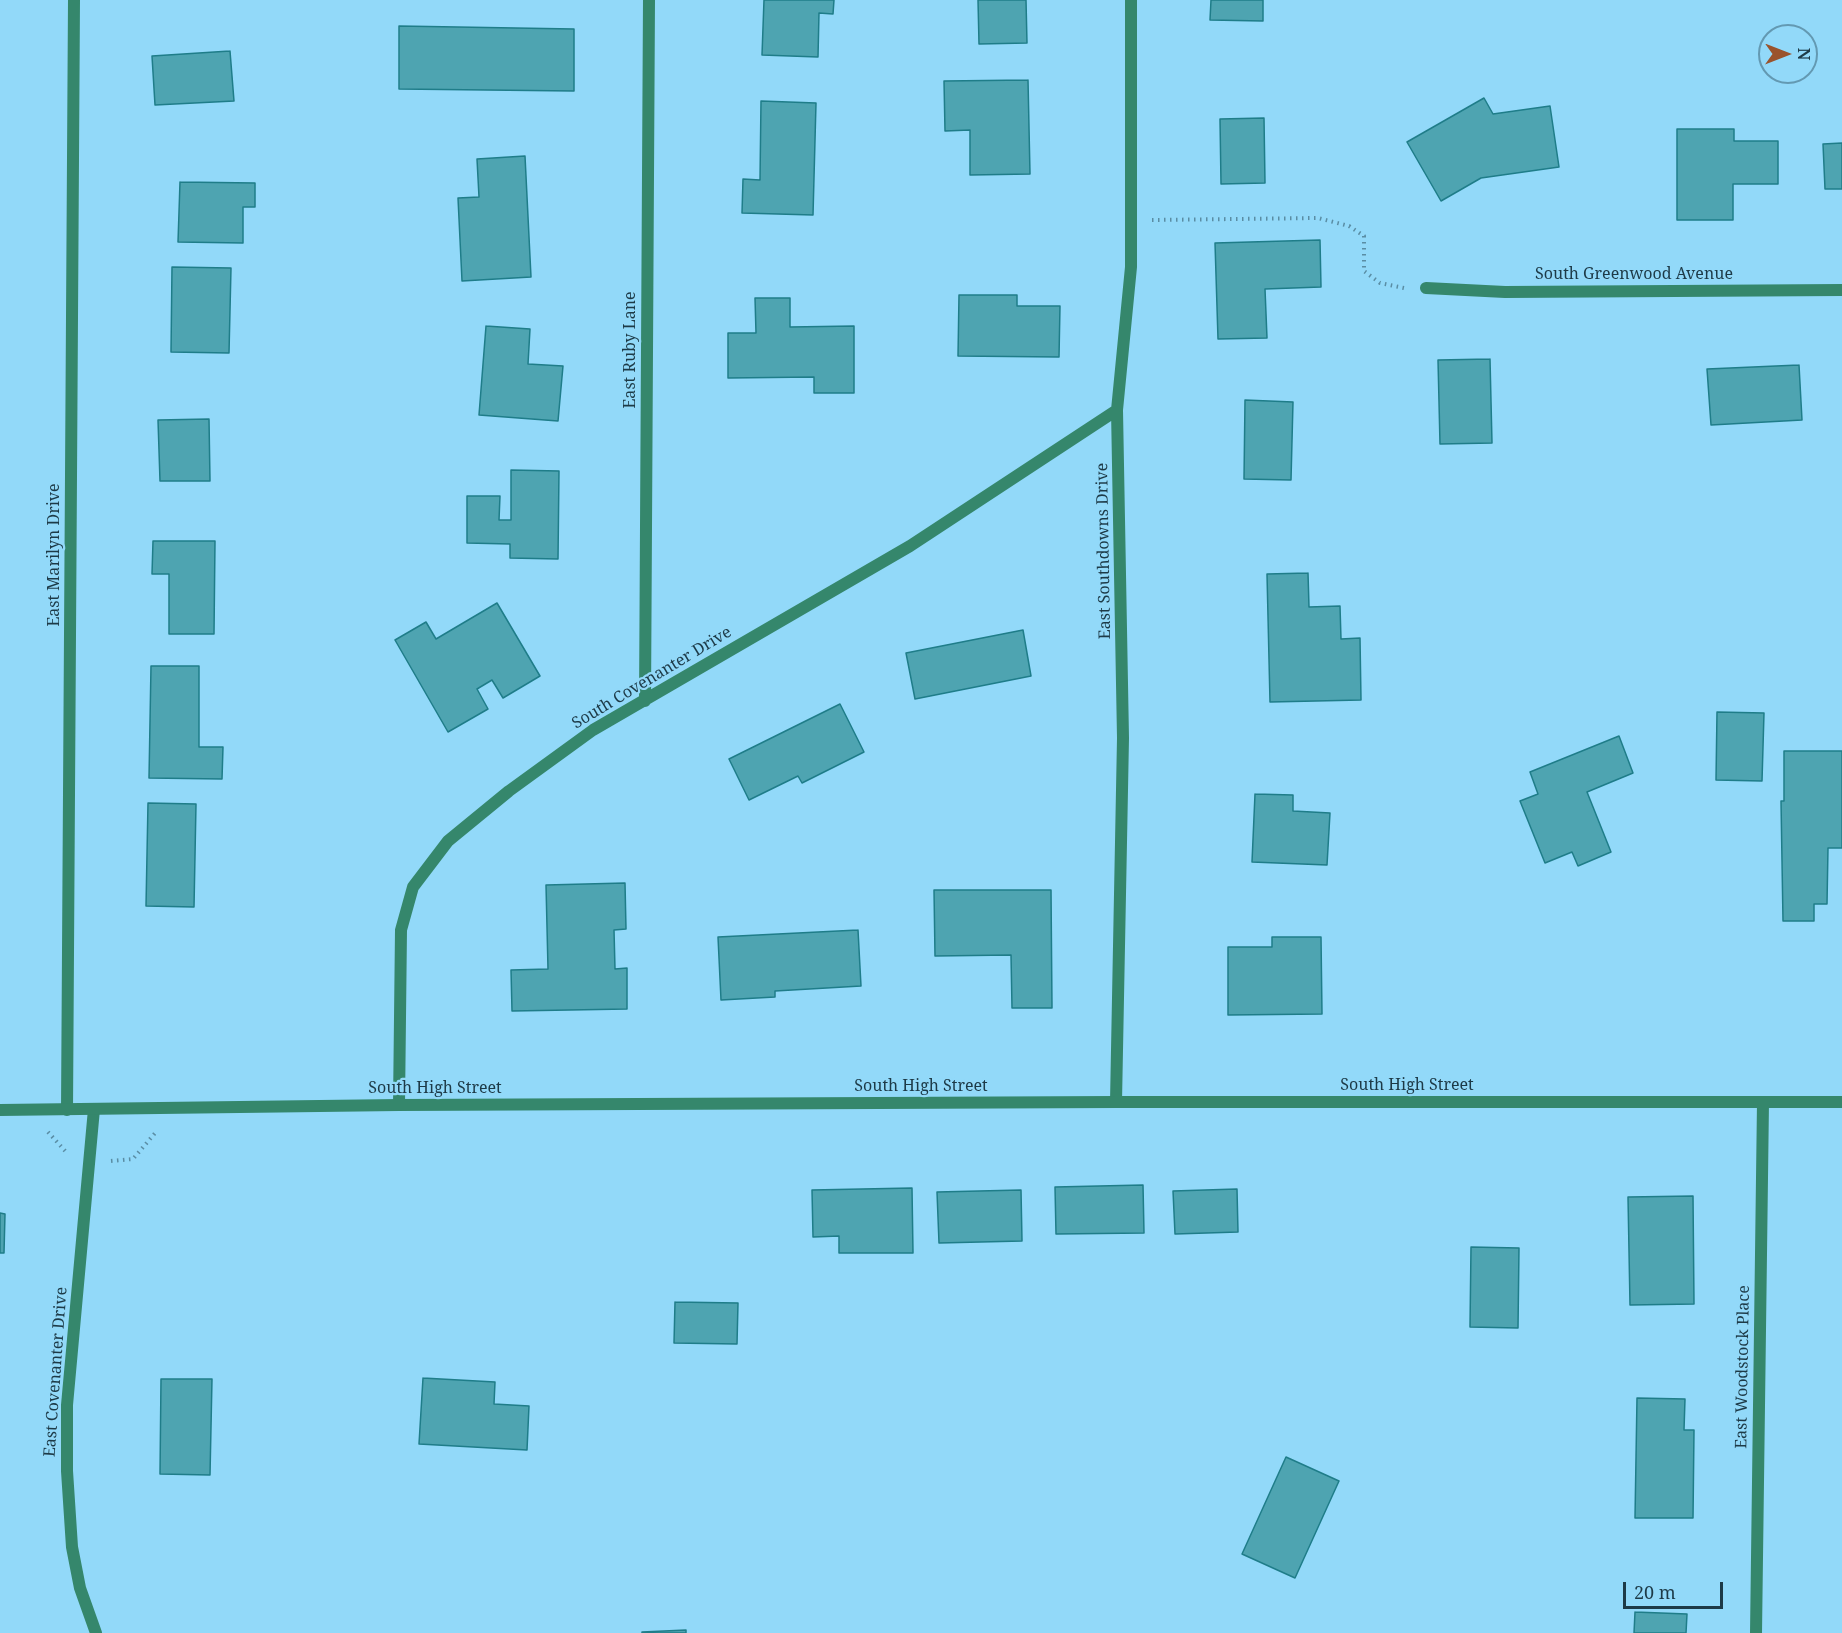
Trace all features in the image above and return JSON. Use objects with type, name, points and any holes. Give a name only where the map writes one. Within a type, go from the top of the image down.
[{"type":"street","name":"East Marilyn Drive","points":[[68,1110],[74,0]]},
{"type":"street","name":"East Ruby Lane","points":[[645,701],[649,0]]},
{"type":"street","name":"East Southdowns Drive","points":[[1116,1101],[1123,738],[1117,410],[1129,290],[1131,0]]},
{"type":"street","name":"South Greenwood Avenue","points":[[1426,288],[1505,292],[1842,291]]},
{"type":"street","name":"South Covenanter Drive","points":[[399,1105],[401,930],[413,887],[448,841],[509,791],[593,730],[910,546],[1117,410]]},
{"type":"street","name":"South High Street","points":[[0,1110],[1116,1101],[1842,1102]]},
{"type":"street","name":"East Woodstock Place","points":[[1756,1633],[1763,1102]]},
{"type":"street","name":"East Covenanter Drive","points":[[94,1109],[68,1405],[67,1472],[72,1547],[80,1588],[96,1633]]},
{"type":"path","points":[[1131,220],[1318,218],[1349,226],[1364,236],[1364,271],[1380,283],[1408,288],[1426,288]]},
{"type":"building","points":[[764,0],[834,0],[833,14],[819,13],[818,57],[762,55]]},
{"type":"building","points":[[978,0],[1026,0],[1027,43],[979,44]]},
{"type":"building","points":[[1211,0],[1263,0],[1263,21],[1210,20]]},
{"type":"building","points":[[399,26],[574,29],[574,91],[399,89]]},
{"type":"building","points":[[230,51],[234,101],[155,105],[152,56]]},
{"type":"building","points":[[1028,80],[1030,174],[970,175],[970,130],[945,131],[944,81]]},
{"type":"building","points":[[1484,98],[1493,114],[1550,106],[1559,167],[1481,178],[1441,201],[1407,142]]},
{"type":"building","points":[[761,101],[816,103],[813,215],[742,213],[743,179],[760,180]]},
{"type":"building","points":[[1264,118],[1265,183],[1221,184],[1220,119]]},
{"type":"building","points":[[1677,129],[1734,129],[1734,141],[1778,141],[1778,184],[1733,184],[1733,220],[1677,220]]},
{"type":"building","points":[[1842,143],[1842,189],[1825,189],[1823,144]]},
{"type":"building","points":[[525,156],[531,277],[462,281],[458,198],[479,197],[477,159]]},
{"type":"building","points":[[180,182],[255,183],[255,207],[243,207],[243,243],[178,242]]},
{"type":"building","points":[[1320,240],[1321,287],[1265,289],[1267,338],[1218,339],[1215,243]]},
{"type":"building","points":[[172,267],[231,268],[229,353],[171,352]]},
{"type":"building","points":[[959,295],[1017,295],[1017,306],[1060,306],[1059,357],[958,356]]},
{"type":"building","points":[[755,298],[790,298],[790,327],[854,326],[854,393],[814,393],[814,377],[728,378],[728,333],[756,333]]},
{"type":"building","points":[[486,326],[530,329],[528,364],[563,366],[558,421],[479,415]]},
{"type":"building","points":[[1490,359],[1492,443],[1440,444],[1438,360]]},
{"type":"building","points":[[1799,365],[1802,420],[1711,425],[1707,369]]},
{"type":"building","points":[[1245,400],[1293,402],[1291,480],[1244,479]]},
{"type":"building","points":[[209,419],[210,481],[160,481],[158,420]]},
{"type":"building","points":[[511,470],[559,471],[558,559],[510,558],[510,544],[467,543],[467,496],[500,496],[499,520],[511,520]]},
{"type":"building","points":[[153,541],[215,541],[214,634],[169,634],[169,574],[152,574]]},
{"type":"building","points":[[1308,573],[1309,607],[1340,606],[1341,639],[1360,638],[1361,700],[1270,702],[1267,574]]},
{"type":"building","points":[[497,603],[540,676],[503,698],[492,680],[477,689],[488,709],[448,732],[395,640],[426,622],[436,639]]},
{"type":"building","points":[[1023,630],[1031,676],[915,699],[906,653]]},
{"type":"building","points":[[151,666],[199,666],[199,747],[223,747],[222,779],[149,778]]},
{"type":"building","points":[[840,704],[864,752],[802,783],[798,776],[749,800],[729,759]]},
{"type":"building","points":[[1717,712],[1764,713],[1762,781],[1716,780]]},
{"type":"building","points":[[1619,736],[1633,773],[1587,792],[1611,852],[1578,866],[1572,852],[1545,863],[1520,801],[1538,794],[1530,772]]},
{"type":"building","points":[[1784,751],[1842,751],[1842,848],[1828,848],[1827,904],[1814,904],[1814,921],[1783,921],[1781,801],[1784,801]]},
{"type":"building","points":[[1255,794],[1293,795],[1293,811],[1330,813],[1327,865],[1252,862]]},
{"type":"building","points":[[148,803],[196,804],[194,907],[146,906]]},
{"type":"building","points":[[625,883],[626,929],[614,930],[615,969],[627,968],[627,1009],[512,1011],[511,970],[548,969],[546,885]]},
{"type":"building","points":[[934,890],[1051,890],[1052,1008],[1012,1008],[1011,955],[935,956]]},
{"type":"building","points":[[858,930],[861,986],[775,991],[775,997],[721,1000],[718,937]]},
{"type":"building","points":[[1272,937],[1321,937],[1322,1014],[1228,1015],[1228,947],[1272,947]]},
{"type":"building","points":[[1143,1185],[1144,1233],[1056,1234],[1055,1187]]},
{"type":"building","points":[[912,1188],[913,1253],[839,1253],[839,1236],[813,1237],[812,1190]]},
{"type":"building","points":[[1237,1189],[1238,1232],[1175,1234],[1173,1191]]},
{"type":"building","points":[[1021,1190],[1022,1241],[939,1243],[937,1192]]},
{"type":"building","points":[[1693,1196],[1694,1304],[1630,1305],[1628,1197]]},
{"type":"building","points":[[0,1213],[5,1214],[4,1253],[0,1253]]},
{"type":"building","points":[[1471,1247],[1519,1248],[1518,1328],[1470,1327]]},
{"type":"building","points":[[675,1302],[738,1303],[737,1344],[674,1343]]},
{"type":"building","points":[[423,1378],[495,1382],[494,1404],[529,1406],[527,1450],[419,1444]]},
{"type":"building","points":[[161,1379],[212,1379],[210,1475],[160,1474]]},
{"type":"building","points":[[1637,1398],[1685,1399],[1684,1430],[1694,1430],[1693,1518],[1635,1518]]},
{"type":"building","points":[[1286,1457],[1339,1481],[1295,1578],[1242,1554]]},
{"type":"building","points":[[1635,1612],[1687,1614],[1686,1633],[1634,1633]]},
{"type":"building","points":[[686,1630],[686,1633],[642,1633],[642,1632]]}]
